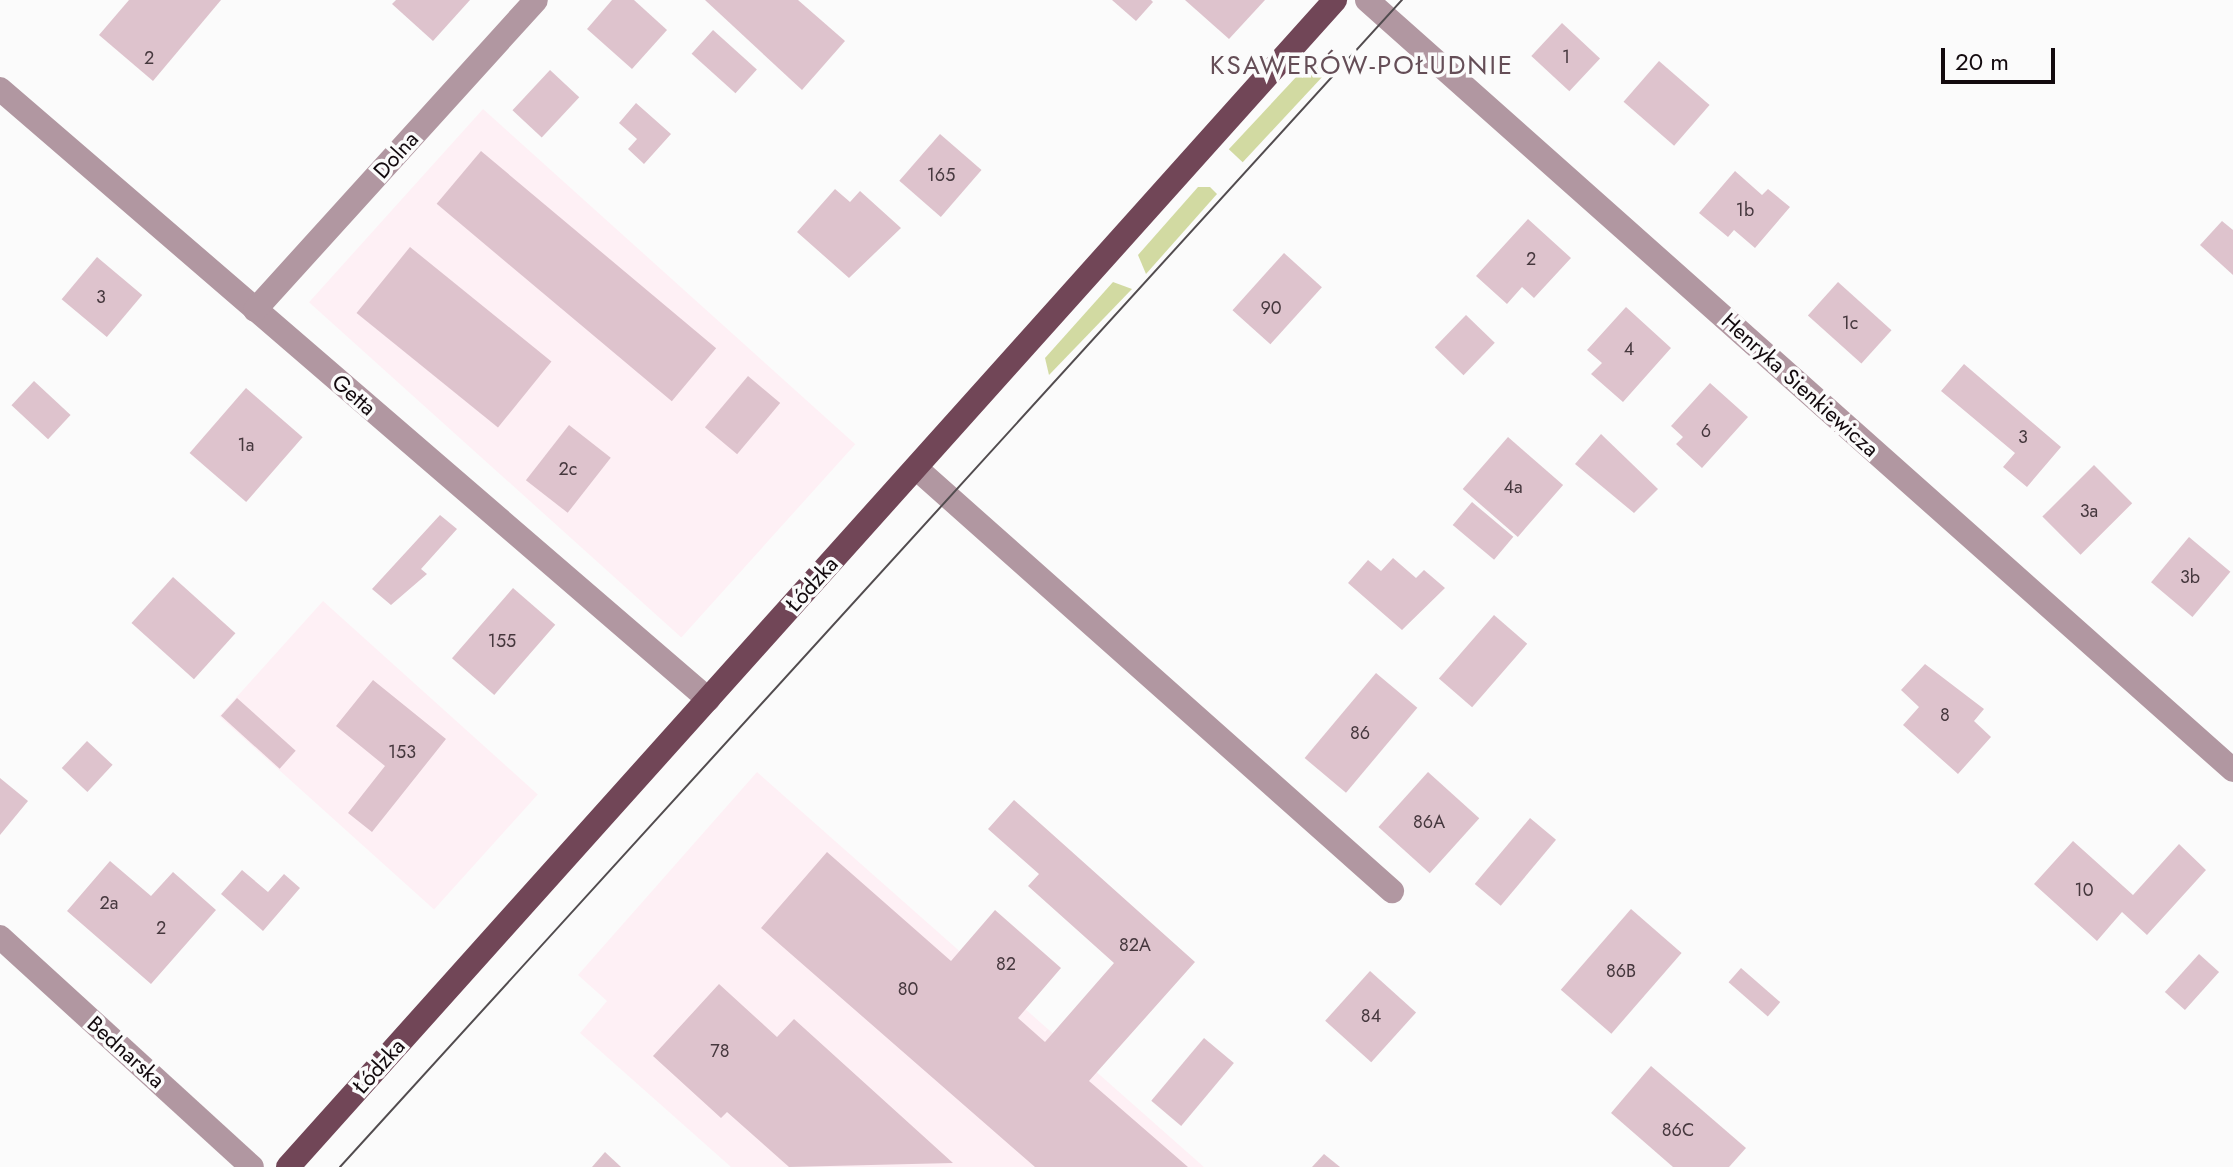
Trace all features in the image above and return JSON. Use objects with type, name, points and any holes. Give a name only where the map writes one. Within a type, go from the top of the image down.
[{"type":"main road","name":"Łódzka","points":[[288,1167],[1335,0]]},
{"type":"street","name":"Dolna","points":[[255,310],[536,0]]},
{"type":"street","name":"Henryka Sienkiewicza","points":[[1367,0],[2233,770]]},
{"type":"street","name":"Getta","points":[[0,89],[708,699]]},
{"type":"street","points":[[916,468],[1392,891]]},
{"type":"street","name":"Bednarska","points":[[0,937],[252,1167]]},
{"type":"shaded area","points":[[483,109],[855,444],[681,637],[309,302]]},
{"type":"shaded area","points":[[323,601],[538,794],[434,910],[219,716]]},
{"type":"shaded area","points":[[757,772],[1204,1167],[731,1167],[580,1033],[607,1001],[578,975]]},
{"type":"green space","points":[[1312,60],[1326,73],[1243,162],[1229,149]]},
{"type":"green space","points":[[1198,187],[1210,187],[1217,194],[1146,274],[1138,255]]},
{"type":"green space","points":[[1113,282],[1132,289],[1049,375],[1045,358]]},
{"type":"building","points":[[129,0],[221,0],[153,81],[99,35]]},
{"type":"building","points":[[396,0],[470,0],[433,41],[392,4]]},
{"type":"building","points":[[612,0],[634,0],[667,30],[632,69],[587,29]]},
{"type":"building","points":[[705,0],[798,0],[845,41],[802,90]]},
{"type":"building","points":[[1112,0],[1151,0],[1153,2],[1136,21]]},
{"type":"building","points":[[1185,0],[1265,0],[1229,39]]},
{"type":"building","points":[[1562,23],[1600,58],[1569,91],[1531,56]]},
{"type":"building","points":[[713,30],[757,69],[735,93],[692,54]]},
{"type":"building","points":[[1659,61],[1710,105],[1674,146],[1624,102]]},
{"type":"building","points":[[550,70],[579,97],[542,138],[512,110]]},
{"type":"building","points":[[636,103],[671,134],[644,164],[628,149],[637,139],[619,123]]},
{"type":"building","points":[[940,134],[982,170],[941,217],[899,181]]},
{"type":"building","points":[[481,151],[716,348],[672,401],[437,204]]},
{"type":"building","points":[[1735,171],[1762,195],[1768,189],[1790,207],[1755,248],[1734,230],[1728,237],[1699,213]]},
{"type":"building","points":[[835,189],[850,202],[860,191],[901,228],[849,278],[797,232]]},
{"type":"building","points":[[1528,219],[1571,258],[1534,298],[1522,287],[1507,304],[1476,276]]},
{"type":"building","points":[[2222,221],[2233,230],[2233,275],[2200,245]]},
{"type":"building","points":[[410,247],[551,362],[498,428],[357,313]]},
{"type":"building","points":[[1284,253],[1322,287],[1270,344],[1232,310]]},
{"type":"building","points":[[97,257],[142,295],[107,337],[62,299]]},
{"type":"building","points":[[1838,282],[1892,330],[1861,364],[1808,315]]},
{"type":"building","points":[[1626,307],[1671,348],[1623,402],[1591,374],[1602,363],[1587,350]]},
{"type":"building","points":[[1466,315],[1495,343],[1464,375],[1435,347]]},
{"type":"building","points":[[1964,364],[2061,447],[2027,487],[2003,467],[2015,453],[1941,391]]},
{"type":"building","points":[[748,376],[780,403],[737,454],[705,427]]},
{"type":"building","points":[[34,381],[71,415],[48,439],[11,405]]},
{"type":"building","points":[[1710,383],[1748,417],[1702,468],[1676,444],[1683,437],[1671,426]]},
{"type":"building","points":[[246,388],[303,437],[246,502],[190,453]]},
{"type":"building","points":[[569,425],[611,458],[568,513],[526,480]]},
{"type":"building","points":[[1601,434],[1658,489],[1634,513],[1575,464]]},
{"type":"building","points":[[1508,437],[1563,485],[1518,537],[1463,489]]},
{"type":"building","points":[[2094,465],[2132,503],[2081,555],[2042,517]]},
{"type":"building","points":[[1472,502],[1513,537],[1494,560],[1453,525]]},
{"type":"building","points":[[440,515],[457,529],[421,569],[427,574],[391,605],[372,589]]},
{"type":"building","points":[[2189,537],[2230,572],[2192,617],[2151,582]]},
{"type":"building","points":[[1393,558],[1416,578],[1424,570],[1445,588],[1402,630],[1348,583],[1368,560],[1381,571]]},
{"type":"building","points":[[173,577],[235,633],[194,679],[132,623]]},
{"type":"building","points":[[513,588],[555,625],[494,695],[452,658]]},
{"type":"building","points":[[1494,615],[1527,644],[1472,707],[1439,678]]},
{"type":"building","points":[[1925,664],[1984,709],[1974,721],[1991,737],[1958,774],[1903,725],[1919,707],[1901,690]]},
{"type":"building","points":[[1376,673],[1417,708],[1346,793],[1305,758]]},
{"type":"building","points":[[373,680],[446,739],[372,832],[348,813],[385,766],[336,726]]},
{"type":"building","points":[[237,698],[296,751],[280,769],[221,716]]},
{"type":"building","points":[[87,741],[113,765],[87,792],[62,768]]},
{"type":"building","points":[[1428,772],[1479,818],[1430,873],[1378,827]]},
{"type":"building","points":[[0,778],[28,801],[0,835]]},
{"type":"building","points":[[1014,800],[1195,962],[1089,1081],[1188,1167],[1035,1167],[761,928],[827,852],[951,961],[995,910],[1061,968],[1018,1018],[1045,1042],[1114,963],[1028,886],[1039,874],[988,829]]},
{"type":"building","points":[[1530,818],[1556,840],[1501,906],[1475,884]]},
{"type":"building","points":[[2073,841],[2133,895],[2179,844],[2206,870],[2147,935],[2122,912],[2097,941],[2034,884]]},
{"type":"building","points":[[110,861],[151,896],[173,872],[216,910],[151,984],[67,911]]},
{"type":"building","points":[[242,870],[268,892],[284,874],[300,888],[263,931],[221,894]]},
{"type":"building","points":[[1631,909],[1682,953],[1611,1034],[1561,990]]},
{"type":"building","points":[[2199,954],[2219,972],[2185,1010],[2165,992]]},
{"type":"building","points":[[1741,968],[1780,1002],[1768,1016],[1729,982]]},
{"type":"building","points":[[1370,971],[1416,1012],[1371,1062],[1325,1021]]},
{"type":"building","points":[[719,984],[777,1037],[794,1019],[953,1163],[789,1167],[727,1112],[721,1118],[653,1056]]},
{"type":"building","points":[[1204,1038],[1234,1063],[1181,1126],[1151,1101]]},
{"type":"building","points":[[1651,1066],[1746,1148],[1729,1167],[1673,1167],[1611,1113]]},
{"type":"building","points":[[605,1152],[621,1167],[592,1167]]},
{"type":"building","points":[[1324,1154],[1340,1167],[1312,1167]]},
{"type":"tram line","points":[[340,1167],[1402,0]]},
{"type":"district","name":"KSAWERÓW-POŁUDNIE","points":[[1362,66]]}]
